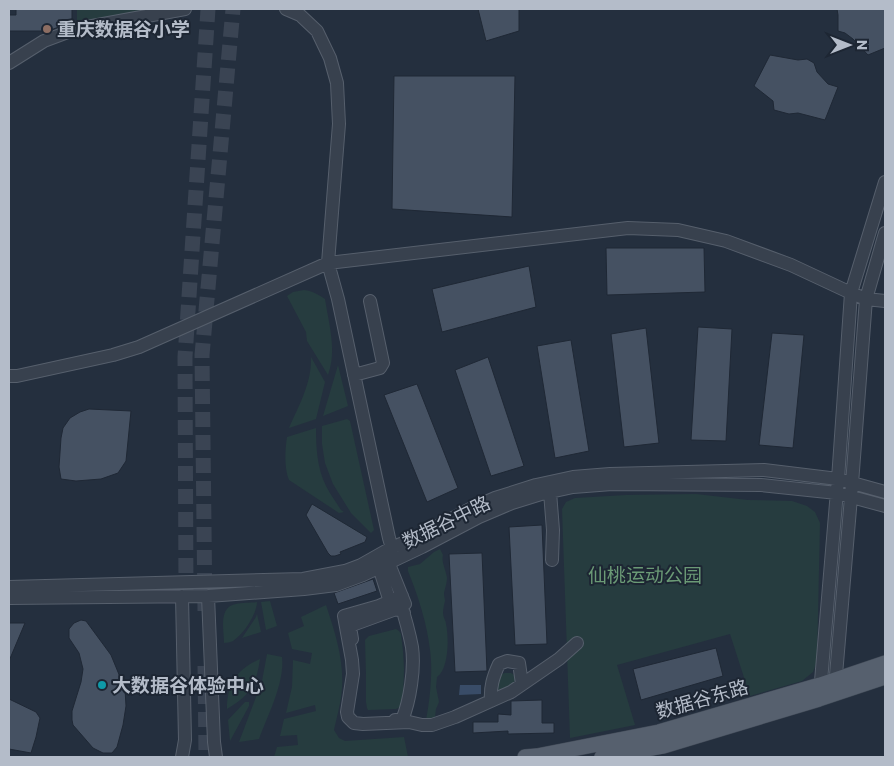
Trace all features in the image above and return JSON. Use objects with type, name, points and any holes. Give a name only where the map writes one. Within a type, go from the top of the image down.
[{"type":"main road","name":"数据谷东路","points":[[835,687],[885,663]]},
{"type":"main road","name":"数据谷东路","points":[[602,757],[663,746],[835,687],[885,677]]},
{"type":"main road","name":"数据谷东路","points":[[525,757],[658,732],[820,692]]},
{"type":"street","points":[[9,62],[44,41],[76,29],[185,9]]},
{"type":"street","points":[[286,9],[300,15],[317,31],[330,58],[337,83],[339,124],[328,263],[338,299],[354,375],[389,559],[412,648],[411,684],[402,720],[355,722],[350,717],[355,662],[350,627],[396,609],[400,610],[399,602]]},
{"type":"street","points":[[820,692],[837,493],[851,293],[885,182]]},
{"type":"street","points":[[9,376],[18,376],[113,355],[139,347],[328,263],[628,228],[678,230],[726,241],[791,265],[866,299],[885,301]]},
{"type":"street","points":[[835,687],[866,299],[885,233]]},
{"type":"street","points":[[354,375],[380,368],[383,363],[370,301]]},
{"type":"street","name":"数据谷中路","points":[[9,598],[208,596],[336,585],[363,575],[389,559],[413,539],[472,508],[528,487],[573,477],[610,474],[764,470],[838,479],[885,492]]},
{"type":"street","name":"数据谷中路","points":[[9,587],[303,579],[344,571],[422,548],[479,517],[512,504],[573,487],[622,484],[761,485],[837,493],[885,506]]},
{"type":"street","points":[[550,492],[553,530],[552,560]]},
{"type":"street","points":[[182,596],[185,740],[182,757]]},
{"type":"street","points":[[208,596],[216,757]]},
{"type":"street","points":[[399,602],[344,616],[353,674],[347,712],[348,717],[354,723],[409,722],[432,725],[455,717],[511,692],[559,659],[577,644]]},
{"type":"street","points":[[399,602],[412,632],[415,656],[415,685],[409,722]]},
{"type":"street","points":[[491,701],[490,691],[493,676],[499,664],[507,661],[520,663],[522,684]]},
{"type":"green space","points":[[77,9],[150,9],[144,15],[127,19],[77,20]]},
{"type":"green space","points":[[304,290],[313,292],[325,299],[332,347],[331,366],[328,375],[307,341],[306,332],[287,296],[293,292]]},
{"type":"green space","points":[[311,357],[325,382],[316,419],[289,428],[307,385]]},
{"type":"green space","points":[[338,365],[348,406],[323,416]]},
{"type":"green space","points":[[347,419],[350,421],[374,530],[371,533],[351,513],[333,484],[325,463],[322,426]]},
{"type":"green space","points":[[316,428],[316,443],[323,479],[331,495],[344,512],[339,513],[289,480],[287,475],[285,459],[287,437]]},
{"type":"green space","name":"仙桃运动公园","points":[[696,494],[748,500],[792,501],[807,506],[815,512],[820,523],[817,661],[813,672],[802,681],[750,696],[730,634],[617,665],[635,725],[570,738],[562,509],[566,502],[575,498]]},
{"type":"green space","points":[[440,549],[443,555],[447,578],[443,616],[446,623],[448,644],[444,667],[437,677],[436,687],[439,702],[435,717],[432,720],[426,720],[431,685],[429,640],[408,567],[420,564]]},
{"type":"green space","points":[[270,601],[277,626],[266,630],[261,602]]},
{"type":"green space","points":[[257,602],[255,612],[245,629],[233,641],[224,643],[223,620],[224,614],[230,606],[238,603]]},
{"type":"green space","points":[[326,605],[336,636],[342,667],[340,704],[334,730],[339,738],[345,741],[404,737],[408,757],[274,757],[277,747],[298,745],[297,735],[280,736],[284,719],[316,711],[315,705],[286,713],[292,687],[293,660],[310,664],[312,653],[292,649],[288,633],[304,626],[301,617]]},
{"type":"green space","points":[[257,614],[261,632],[242,638],[256,617]]},
{"type":"green space","points":[[396,629],[401,634],[403,651],[403,702],[396,709],[368,710],[366,702],[365,640],[369,636]]},
{"type":"green space","points":[[267,654],[282,657],[281,677],[275,698],[259,739],[239,742],[262,681]]},
{"type":"green space","points":[[260,659],[251,689],[227,709],[229,692],[235,678],[245,668]]},
{"type":"green space","points":[[505,673],[514,675],[515,680],[513,685],[498,691],[500,675]]},
{"type":"green space","points":[[245,702],[249,702],[249,706],[230,741],[228,720]]},
{"type":"water","points":[[460,685],[481,685],[481,694],[459,695]]},
{"type":"building","points":[[16,9],[72,9],[72,22],[48,31],[9,31],[9,15],[16,15]]},
{"type":"building","points":[[478,9],[519,9],[519,31],[486,41]]},
{"type":"building","points":[[837,9],[885,9],[885,48],[868,55],[853,39],[845,33],[838,31]]},
{"type":"building","points":[[770,55],[798,60],[807,59],[814,63],[817,72],[828,84],[838,87],[825,120],[798,113],[789,114],[774,110],[773,101],[754,86]]},
{"type":"building","points":[[394,76],[515,76],[512,217],[392,209]]},
{"type":"building","points":[[606,248],[704,248],[705,292],[607,295]]},
{"type":"building","points":[[529,266],[536,307],[442,332],[432,289]]},
{"type":"building","points":[[698,327],[732,329],[726,441],[691,440]]},
{"type":"building","points":[[646,328],[659,443],[624,447],[611,334]]},
{"type":"building","points":[[772,333],[804,335],[793,448],[759,445]]},
{"type":"building","points":[[571,340],[589,451],[555,458],[537,346]]},
{"type":"building","points":[[488,357],[524,466],[491,476],[455,370]]},
{"type":"building","points":[[417,384],[458,488],[427,502],[384,395]]},
{"type":"building","points":[[89,409],[131,411],[126,461],[118,473],[101,479],[76,481],[61,479],[59,467],[63,428],[70,418]]},
{"type":"building","points":[[312,504],[367,537],[365,542],[340,552],[341,554],[331,556],[306,515]]},
{"type":"building","points":[[542,525],[547,644],[515,645],[509,527]]},
{"type":"building","points":[[482,553],[487,671],[455,672],[449,554]]},
{"type":"building","points":[[373,579],[377,591],[338,604],[334,593]]},
{"type":"building","name":"大数据谷体验中心","points":[[81,620],[86,621],[111,655],[125,689],[126,706],[123,725],[117,747],[112,753],[103,753],[93,748],[73,725],[72,711],[83,669],[79,653],[69,638],[69,629],[74,623]]},
{"type":"building","points":[[9,623],[25,623],[9,661]]},
{"type":"building","points":[[716,648],[723,676],[641,700],[633,669]]},
{"type":"building","points":[[9,699],[36,712],[40,718],[31,753],[9,749]]},
{"type":"building","points":[[542,700],[542,723],[554,723],[554,733],[508,734],[508,731],[473,733],[473,722],[498,722],[498,714],[511,715],[511,701]]},
{"type":"tunnel","points":[[186,596],[185,357],[208,9]]},
{"type":"tunnel","points":[[205,611],[202,355],[233,9]]},
{"type":"tunnel","points":[[205,666],[206,757]]},
{"type":"place","name":"重庆数据谷小学","points":[[47,29]]},
{"type":"place","name":"大数据谷体验中心","points":[[102,685]]}]
